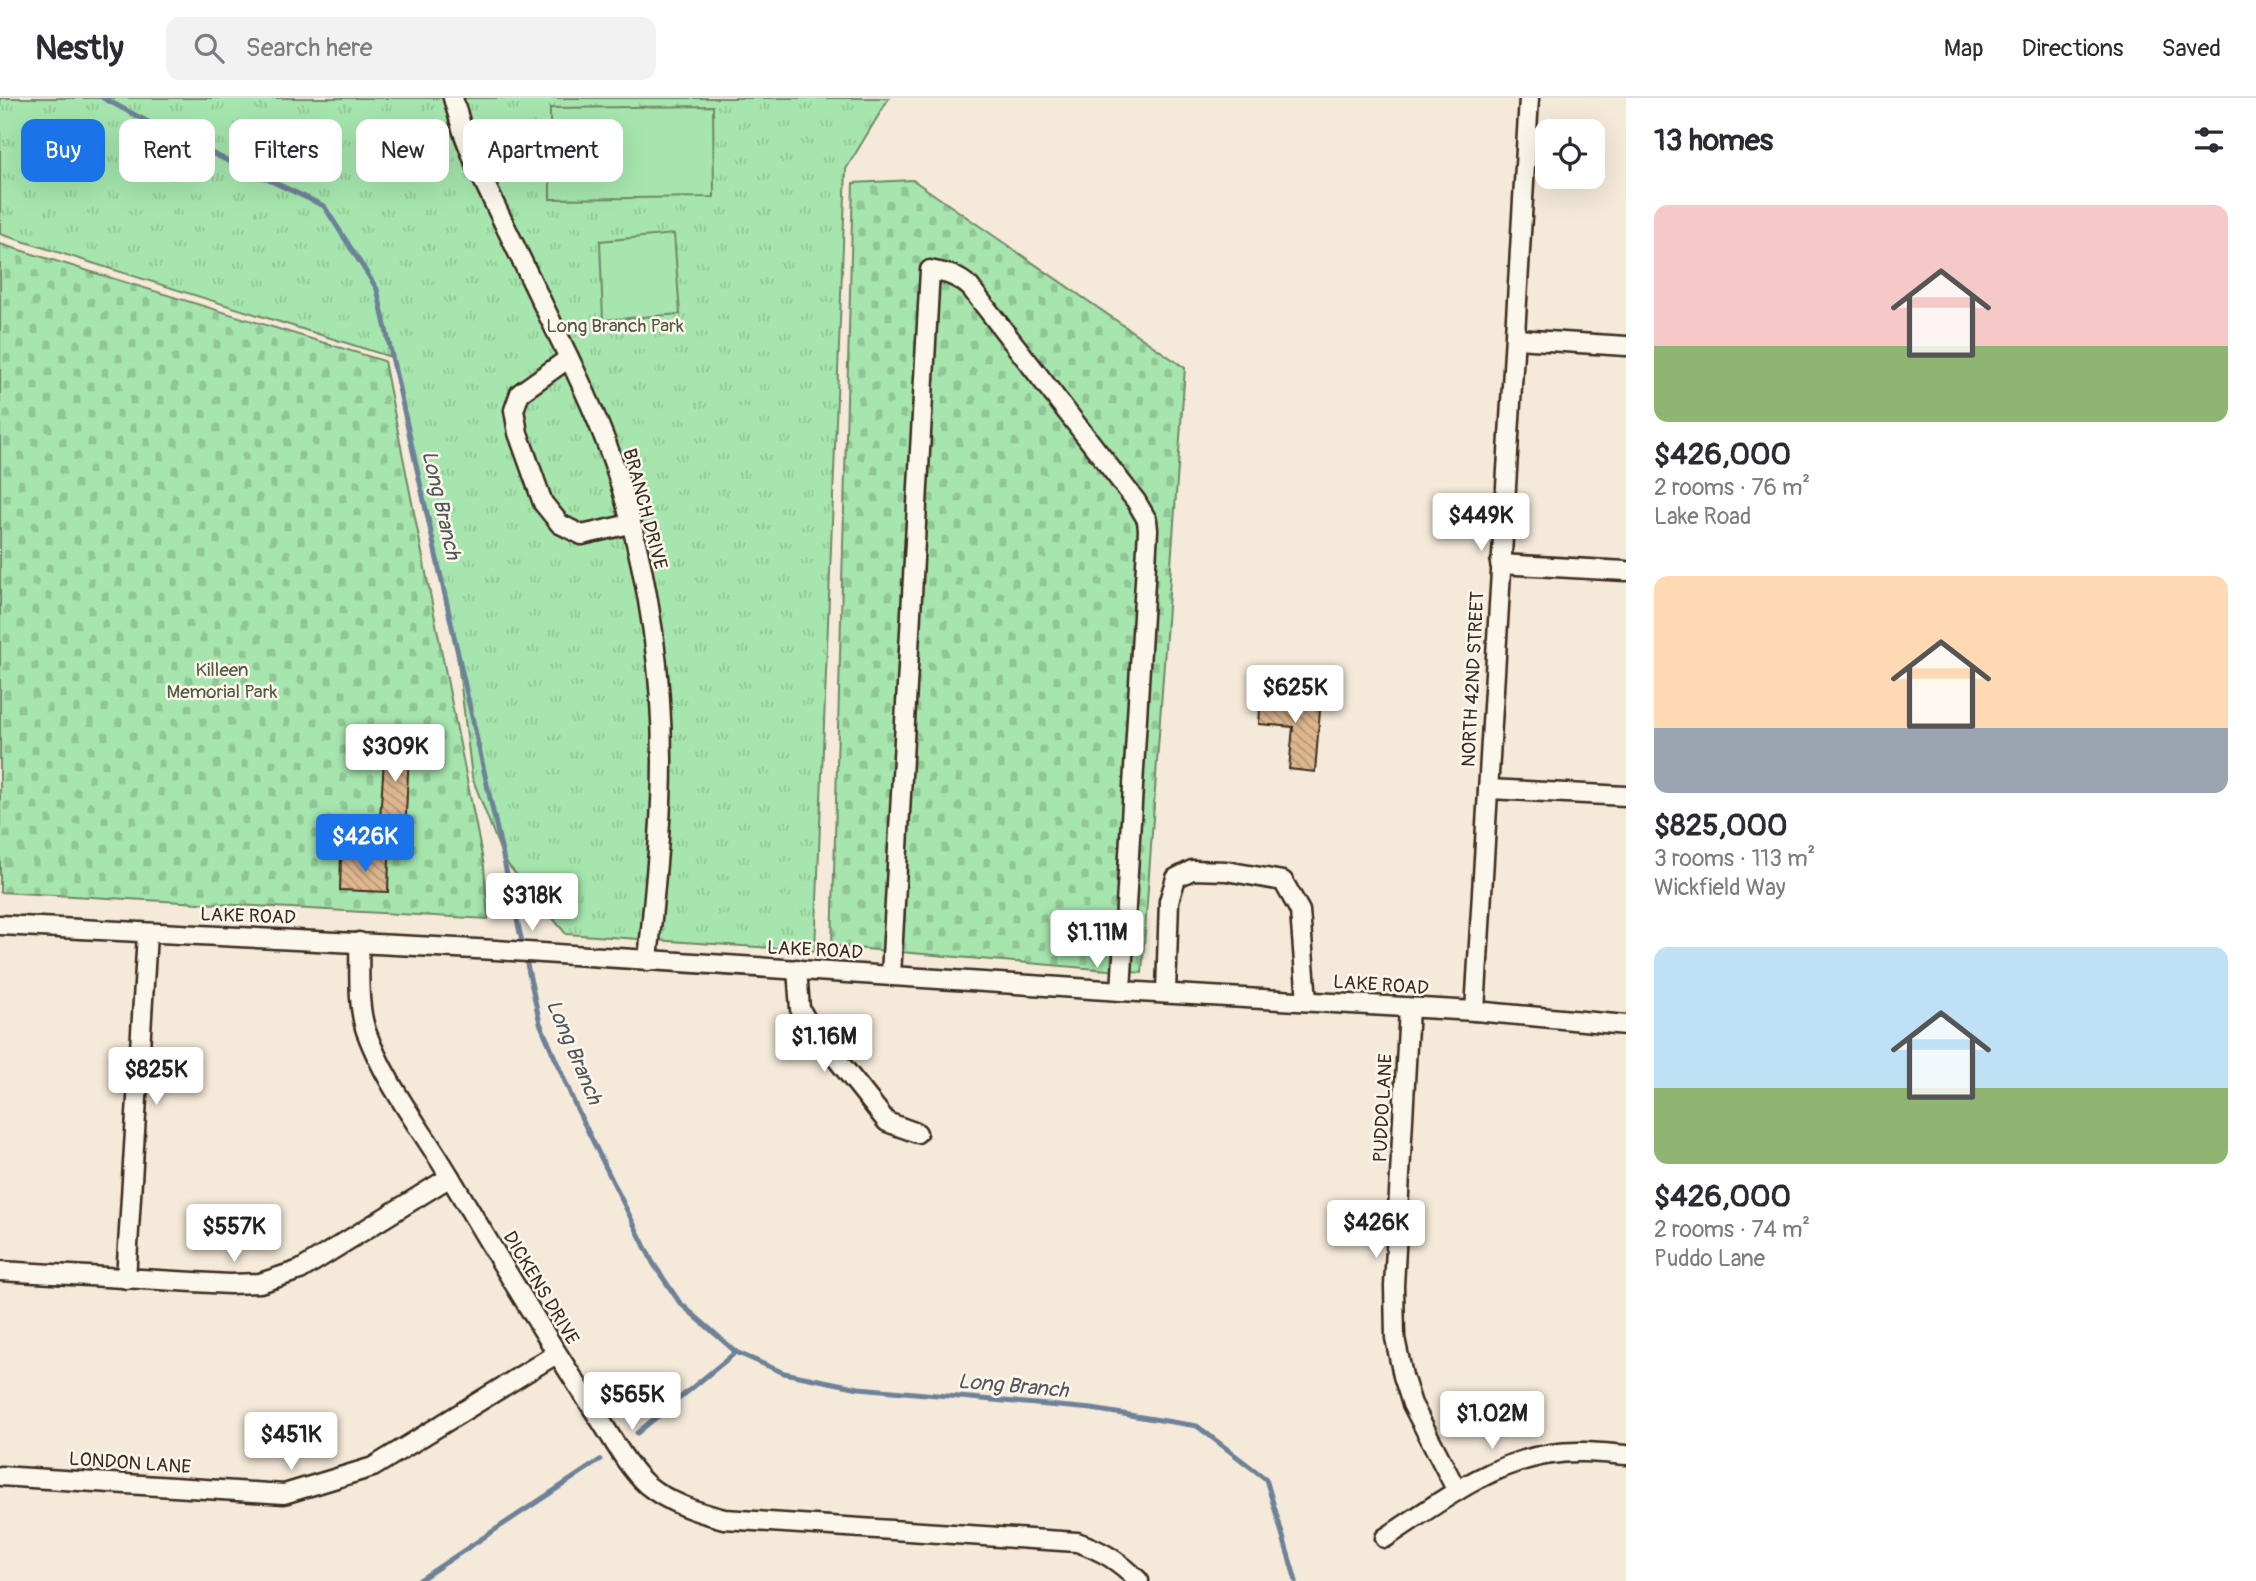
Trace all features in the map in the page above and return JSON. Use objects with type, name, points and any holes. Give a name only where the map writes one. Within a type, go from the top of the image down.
[{"type":"street","name":"BRANCH DRIVE","points":[[453,98],[475,163],[603,435],[630,524],[651,618],[661,715],[661,806],[648,961]]},
{"type":"street","name":"NORTH 42ND STREET","points":[[1475,1011],[1529,98]]},
{"type":"street","points":[[891,975],[930,270],[960,278],[970,287],[1136,501],[1147,520],[1121,991]]},
{"type":"street","points":[[1516,339],[1626,346]]},
{"type":"street","points":[[569,358],[520,393],[513,410],[542,503],[560,524],[582,535],[630,524]]},
{"type":"street","points":[[1500,564],[1626,571]]},
{"type":"street","points":[[1488,789],[1626,796]]},
{"type":"street","points":[[1166,992],[1169,901],[1176,878],[1192,870],[1226,871],[1283,881],[1291,892],[1300,911],[1307,1001]]},
{"type":"street","name":"LAKE ROAD","points":[[0,925],[565,954],[1121,991],[1475,1011],[1626,1025]]},
{"type":"street","points":[[127,1279],[148,934]]},
{"type":"street","name":"DICKENS DRIVE","points":[[359,942],[365,1027],[379,1064],[556,1354],[646,1484],[663,1496],[694,1511],[724,1520],[1077,1542],[1099,1549],[1122,1564],[1139,1581]]},
{"type":"street","points":[[797,970],[800,1009],[808,1023],[887,1122],[917,1133]]},
{"type":"street","name":"PUDDO LANE","points":[[1409,1008],[1394,1286],[1395,1338],[1412,1404],[1457,1491]]},
{"type":"street","points":[[0,1271],[229,1284],[260,1283],[300,1270],[450,1177]]},
{"type":"street","name":"LONDON LANE","points":[[0,1476],[284,1494],[373,1467],[556,1354]]},
{"type":"street","points":[[1385,1538],[1457,1491],[1492,1472],[1529,1458],[1574,1452],[1626,1455]]},
{"type":"green space","name":"Long Branch Park","points":[[0,98],[889,98],[846,169],[815,951],[566,934],[504,860],[472,777],[457,654],[391,357],[0,234]]},
{"type":"green space","points":[[713,106],[714,197],[550,199],[550,182],[623,182],[623,119],[550,119],[550,108]]},
{"type":"green space","points":[[913,180],[1185,368],[1142,973],[832,946],[853,183]]},
{"type":"green space","points":[[674,234],[680,314],[603,320],[600,241]]},
{"type":"green space","name":"Killeen Memorial Park","points":[[0,244],[384,361],[484,866],[488,919],[0,892]]},
{"type":"building","points":[[1261,693],[1321,698],[1315,772],[1289,769],[1293,727],[1259,724]]},
{"type":"building","points":[[386,731],[410,732],[405,835],[379,834]]},
{"type":"building","points":[[341,856],[389,857],[388,892],[340,890]]},
{"type":"waterway","name":"Long Branch","points":[[103,98],[173,135],[324,206],[377,289],[540,1023],[576,1107],[653,1263],[680,1303],[736,1352],[784,1373],[859,1388],[1092,1409],[1197,1426],[1266,1479],[1296,1581]]},
{"type":"waterway","points":[[637,1433],[736,1352]]},
{"type":"waterway","points":[[418,1581],[600,1460]]}]
